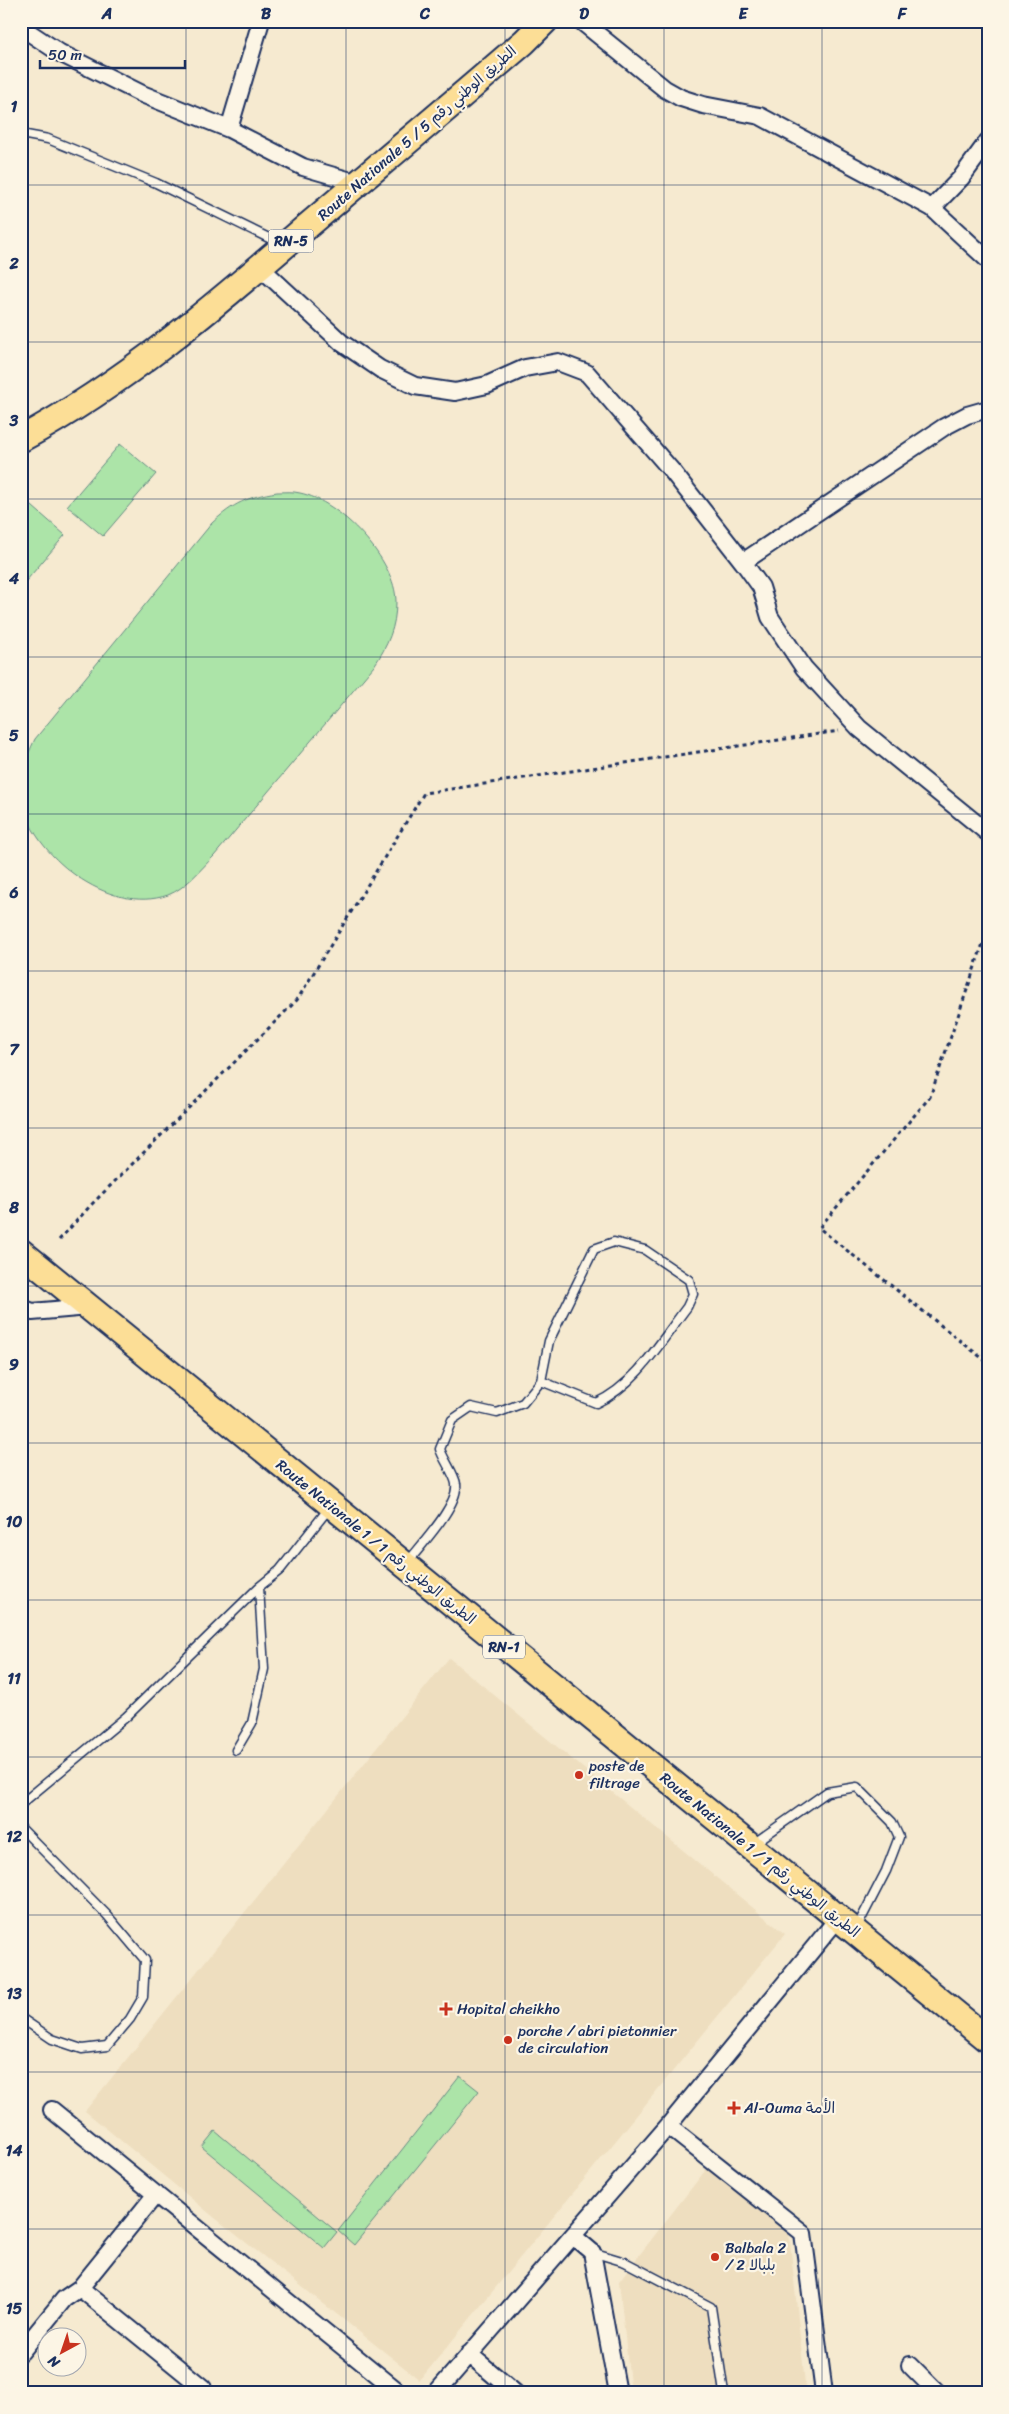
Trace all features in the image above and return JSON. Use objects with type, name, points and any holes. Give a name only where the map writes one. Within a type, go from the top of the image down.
[{"type":"main road","name":"Route Nationale 5 / الطريق الوطني رقم 5","points":[[21,439],[81,403],[132,368],[260,267],[545,21]]},
{"type":"main road","name":"Route Nationale 1 / الطريق الوطني رقم 1","points":[[21,1252],[988,2040]]},
{"type":"street","points":[[229,129],[261,21]]},
{"type":"street","points":[[581,21],[665,89],[681,98],[703,105],[760,116],[932,208],[988,260]]},
{"type":"street","points":[[21,27],[60,54],[142,94],[229,129],[304,167],[358,183]]},
{"type":"street","points":[[932,208],[961,178],[988,141]]},
{"type":"street","points":[[260,267],[342,343],[380,369],[415,386],[455,392],[487,385],[525,368],[558,362],[587,373],[672,471],[743,562],[761,587],[770,617],[804,668],[860,728],[988,833]]},
{"type":"street","points":[[743,562],[944,427],[967,415],[988,409]]},
{"type":"street","points":[[21,1307],[32,1312],[89,1307]]},
{"type":"street","points":[[436,2393],[847,1924]]},
{"type":"street","points":[[52,2110],[400,2393]]},
{"type":"street","points":[[668,2126],[803,2234],[824,2393]]},
{"type":"street","points":[[21,2352],[64,2299],[80,2288],[156,2194]]},
{"type":"street","points":[[573,2236],[592,2252],[618,2393]]},
{"type":"street","points":[[80,2288],[203,2388]]},
{"type":"street","points":[[470,2354],[515,2393]]},
{"type":"street","points":[[910,2365],[938,2393]]},
{"type":"lane","points":[[21,134],[48,139],[156,183],[285,246]]},
{"type":"lane","points":[[405,1566],[446,1512],[456,1495],[456,1483],[440,1449],[452,1420],[471,1406],[497,1413],[522,1403],[541,1381],[549,1341],[594,1249],[614,1242],[646,1250],[689,1280],[693,1294],[687,1307],[626,1384],[612,1396],[596,1403],[541,1381]]},
{"type":"lane","points":[[21,1804],[126,1717],[259,1587],[280,1570],[331,1505]]},
{"type":"lane","points":[[236,1750],[252,1723],[264,1670],[259,1587]]},
{"type":"lane","points":[[750,1846],[827,1792],[857,1787],[892,1822],[899,1836],[886,1871],[847,1924]]},
{"type":"lane","points":[[21,1828],[107,1915],[145,1960],[143,1997],[130,2019],[107,2046],[82,2049],[52,2039],[21,2018]]},
{"type":"lane","points":[[592,2252],[625,2262],[711,2307],[724,2393]]},
{"type":"path","points":[[60,1240],[92,1204],[297,1000],[424,793],[860,728]]},
{"type":"path","points":[[988,929],[930,1097],[819,1228],[988,1363]]},
{"type":"shaded area","name":"Hopital cheikho","points":[[449,1658],[785,1934],[420,2380],[215,2218],[85,2111]]},
{"type":"shaded area","name":"Balbala 2 / بلبالا 2","points":[[708,2167],[789,2233],[806,2393],[631,2393],[619,2281]]},
{"type":"green space","points":[[120,444],[156,474],[103,536],[67,506]]},
{"type":"green space","points":[[277,492],[300,493],[316,498],[348,520],[376,551],[387,568],[394,586],[396,602],[395,620],[387,643],[374,666],[214,856],[187,883],[168,895],[145,899],[122,897],[98,889],[76,876],[56,859],[40,840],[28,819],[20,790],[26,760],[35,739],[212,523],[227,510],[242,502],[257,496]]},
{"type":"green space","points":[[24,499],[65,535],[21,587],[21,502]]},
{"type":"green space","points":[[460,2076],[479,2091],[354,2245],[338,2231]]},
{"type":"green space","points":[[215,2131],[337,2232],[324,2248],[202,2147]]},
{"type":"place","name":"poste de filtrage","points":[[579,1775]]},
{"type":"place","name":"Hopital cheikho","points":[[446,2009]]},
{"type":"place","name":"porche / abri pietonnier de circulation","points":[[508,2040]]},
{"type":"place","name":"Al-Ouma الأمة","points":[[734,2108]]},
{"type":"place","name":"Balbala 2 / بلبالا 2","points":[[715,2257]]}]
